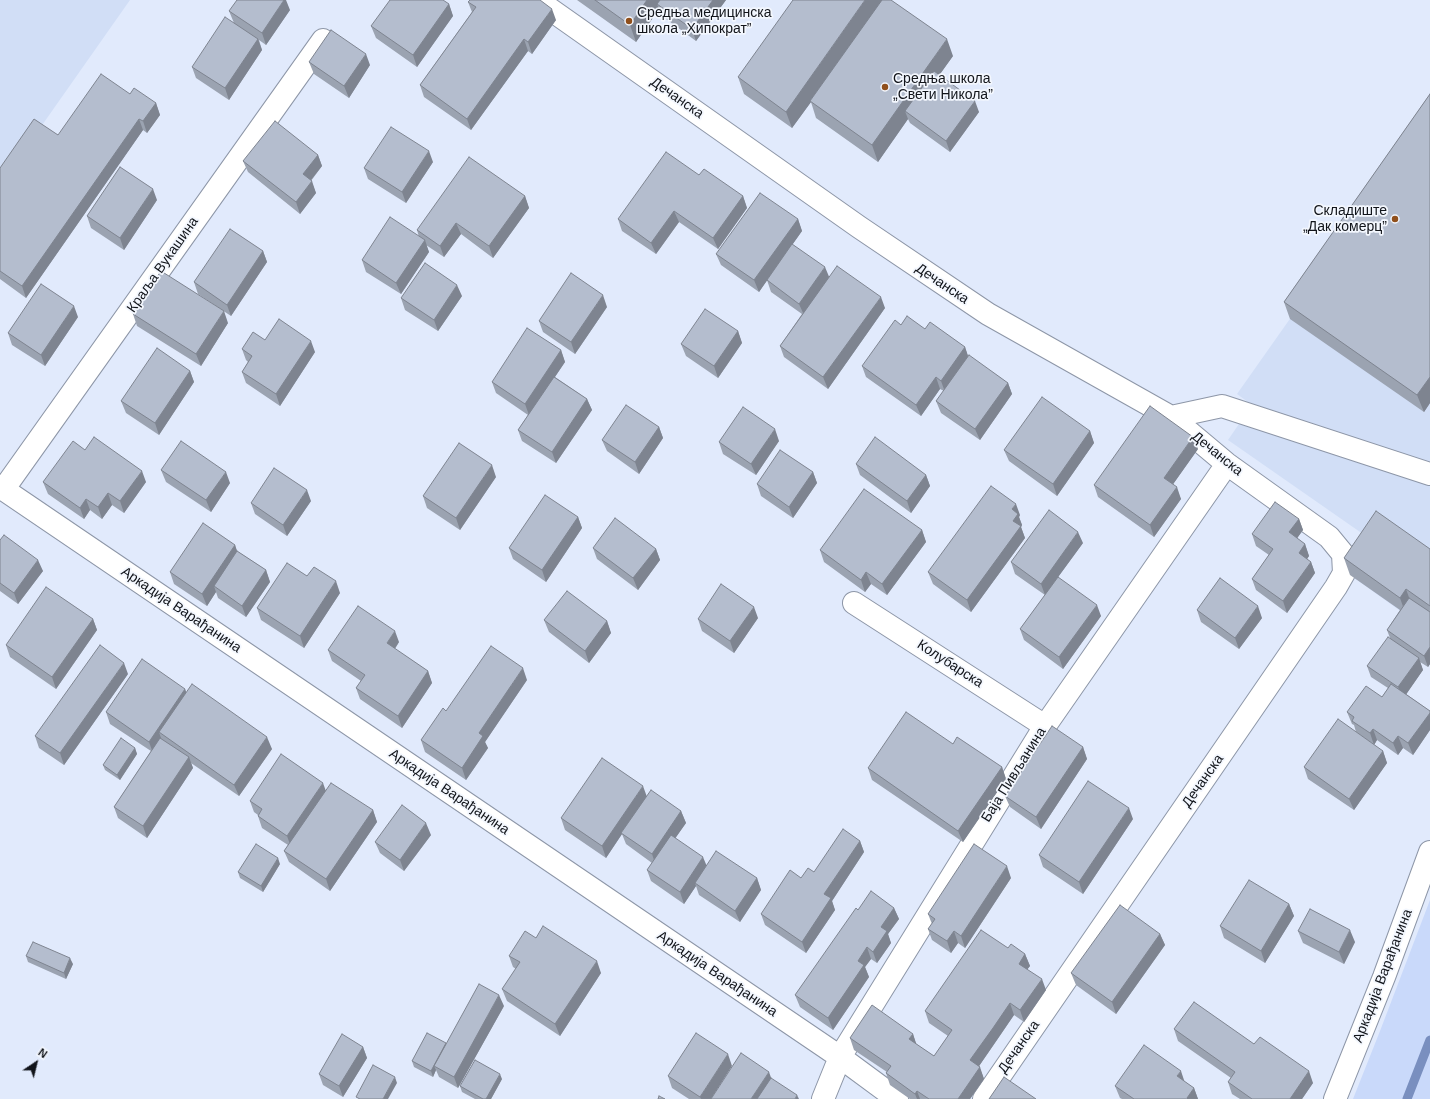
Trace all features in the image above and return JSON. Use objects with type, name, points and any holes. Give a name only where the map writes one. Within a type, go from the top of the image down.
[{"type":"street","name":"Дечанска","points":[[537,0],[859,227],[988,314],[1171,417],[1227,464],[1329,537],[1344,554],[1344,573],[984,1099]]},
{"type":"street","name":"Краља Вукашина","points":[[2,488],[323,40]]},
{"type":"street","points":[[1171,417],[1222,406],[1430,474]]},
{"type":"street","name":"Баја Пивљанина","points":[[823,1099],[840,1057],[1045,726],[1227,464]]},
{"type":"street","name":"Аркадија Варађанина","points":[[2,488],[840,1057],[897,1099]]},
{"type":"street","name":"Колубарска","points":[[854,603],[1045,726]]},
{"type":"street","name":"Аркадија Варађанина","points":[[1335,1099],[1384,976],[1430,852]]},
{"type":"shaded area","points":[[0,0],[130,0],[0,185]]},
{"type":"shaded area","points":[[1430,120],[1430,618],[1406,615],[1350,575],[1373,541],[1228,440],[1252,405],[1237,394]]},
{"type":"shaded area","points":[[1430,900],[1430,1099],[1353,1099],[1380,1031]]},
{"type":"building","points":[[237,0],[284,0],[262,33],[229,11]]},
{"type":"building","points":[[390,0],[443,0],[449,4],[413,55],[371,26]]},
{"type":"building","points":[[470,0],[540,0],[552,9],[528,42],[524,39],[467,119],[420,85],[476,7],[468,2]]},
{"type":"building","points":[[595,0],[647,0],[630,25]]},
{"type":"building","points":[[660,0],[713,0],[692,29],[657,4]]},
{"type":"building","points":[[793,0],[865,0],[786,112],[738,77]]},
{"type":"building","name":"Средња школа „Свети Никола”","points":[[882,0],[891,0],[947,39],[872,145],[810,101]]},
{"type":"building","points":[[225,17],[258,39],[225,88],[192,67]]},
{"type":"building","points":[[331,30],[366,54],[344,86],[309,62]]},
{"type":"building","points":[[934,71],[975,101],[946,141],[905,111]]},
{"type":"building","points":[[101,74],[130,94],[134,88],[156,103],[143,121],[139,119],[22,286],[0,271],[0,168],[34,119],[58,135]]},
{"type":"building","name":"Складиште „Дак комерц”","points":[[1430,94],[1430,377],[1417,395],[1284,302]]},
{"type":"building","points":[[275,121],[318,155],[303,174],[312,181],[296,202],[243,161]]},
{"type":"building","points":[[391,127],[429,151],[402,192],[364,168]]},
{"type":"building","points":[[666,152],[699,175],[704,169],[743,196],[713,238],[674,211],[651,243],[618,219]]},
{"type":"building","points":[[469,157],[525,196],[489,246],[456,223],[440,246],[417,230]]},
{"type":"building","points":[[120,167],[153,189],[120,238],[87,216]]},
{"type":"building","points":[[760,193],[798,219],[754,280],[716,254]]},
{"type":"building","points":[[390,217],[425,240],[396,283],[362,260]]},
{"type":"building","points":[[230,229],[263,251],[227,305],[194,282]]},
{"type":"building","points":[[792,244],[825,267],[799,304],[767,280]]},
{"type":"building","points":[[425,263],[457,285],[434,320],[401,298]]},
{"type":"building","points":[[837,266],[881,297],[823,377],[780,346]]},
{"type":"building","points":[[161,271],[224,311],[196,354],[133,314]]},
{"type":"building","points":[[571,273],[603,295],[571,342],[539,321]]},
{"type":"building","points":[[41,284],[74,306],[41,355],[8,333]]},
{"type":"building","points":[[705,309],[738,331],[714,366],[681,344]]},
{"type":"building","points":[[907,316],[925,329],[930,322],[965,347],[941,381],[936,377],[916,405],[862,366],[895,320],[901,325]]},
{"type":"building","points":[[279,319],[311,341],[276,394],[242,372],[252,356],[242,349],[253,332],[265,340]]},
{"type":"building","points":[[527,328],[561,350],[525,404],[492,382]]},
{"type":"building","points":[[157,348],[190,371],[155,423],[121,401]]},
{"type":"building","points":[[969,355],[1008,383],[975,429],[936,401]]},
{"type":"building","points":[[554,377],[587,399],[552,452],[518,430]]},
{"type":"building","points":[[1042,397],[1090,431],[1053,484],[1004,450]]},
{"type":"building","points":[[626,405],[659,427],[635,462],[602,440]]},
{"type":"building","points":[[1150,406],[1193,437],[1164,478],[1177,487],[1150,525],[1094,485]]},
{"type":"building","points":[[743,407],[775,429],[751,464],[719,442]]},
{"type":"building","points":[[94,437],[142,471],[120,501],[108,493],[98,507],[86,499],[80,508],[43,482],[73,441],[85,450]]},
{"type":"building","points":[[875,437],[926,475],[907,501],[856,464]]},
{"type":"building","points":[[181,441],[226,472],[206,500],[161,470]]},
{"type":"building","points":[[459,443],[492,465],[456,518],[423,496]]},
{"type":"building","points":[[780,450],[813,472],[789,507],[757,484]]},
{"type":"building","points":[[274,468],[307,490],[283,525],[251,503]]},
{"type":"building","points":[[991,486],[1016,504],[1012,509],[1018,514],[1013,521],[1021,526],[967,600],[928,572]]},
{"type":"building","points":[[864,489],[922,530],[882,584],[866,572],[861,580],[820,550]]},
{"type":"building","points":[[545,495],[578,517],[542,570],[509,548]]},
{"type":"building","points":[[1275,502],[1299,519],[1289,532],[1305,544],[1299,553],[1311,562],[1283,601],[1252,579],[1273,549],[1252,534]]},
{"type":"building","points":[[1049,510],[1078,532],[1041,584],[1011,562]]},
{"type":"building","points":[[1376,511],[1430,549],[1430,606],[1406,589],[1400,598],[1344,558]]},
{"type":"building","points":[[615,518],[656,549],[633,578],[593,548]]},
{"type":"building","points":[[203,523],[235,545],[202,594],[170,572]]},
{"type":"building","points":[[4,535],[38,560],[14,593],[0,583],[0,540]]},
{"type":"building","points":[[237,551],[266,570],[242,606],[214,586]]},
{"type":"building","points":[[287,563],[307,576],[314,567],[336,581],[300,636],[257,608]]},
{"type":"building","points":[[1058,577],[1097,605],[1059,657],[1020,629]]},
{"type":"building","points":[[1220,578],[1258,606],[1235,638],[1197,610]]},
{"type":"building","points":[[721,584],[754,607],[730,641],[698,619]]},
{"type":"building","points":[[46,587],[93,619],[52,677],[6,645]]},
{"type":"building","points":[[567,591],[607,621],[585,651],[544,620]]},
{"type":"building","points":[[1409,598],[1430,612],[1430,647],[1424,656],[1387,630]]},
{"type":"building","points":[[358,606],[395,631],[387,643],[428,671],[398,716],[356,688],[365,675],[328,650]]},
{"type":"building","points":[[1388,637],[1419,658],[1398,687],[1367,666]]},
{"type":"building","points":[[100,645],[124,663],[60,753],[35,736]]},
{"type":"building","points":[[491,646],[523,668],[479,733],[483,736],[462,768],[421,740],[443,708],[446,711]]},
{"type":"building","points":[[142,659],[185,689],[149,742],[106,712]]},
{"type":"building","points":[[192,684],[267,737],[234,785],[159,732]]},
{"type":"building","points":[[1391,684],[1430,711],[1408,743],[1398,736],[1393,743],[1373,729],[1370,733],[1352,721],[1354,717],[1347,712],[1366,686],[1382,697]]},
{"type":"building","points":[[906,712],[953,744],[957,737],[1002,767],[958,831],[868,768]]},
{"type":"building","points":[[1338,719],[1383,751],[1349,799],[1304,767]]},
{"type":"building","points":[[1052,726],[1083,747],[1036,817],[1005,796]]},
{"type":"building","points":[[121,738],[135,748],[117,775],[103,765]]},
{"type":"building","points":[[160,738],[189,757],[143,826],[114,807]]},
{"type":"building","points":[[281,754],[323,783],[287,836],[258,816],[262,809],[250,801]]},
{"type":"building","points":[[602,758],[643,786],[602,846],[561,818]]},
{"type":"building","points":[[1088,781],[1129,808],[1079,882],[1039,855]]},
{"type":"building","points":[[331,783],[373,810],[326,879],[284,851]]},
{"type":"building","points":[[651,790],[681,811],[652,854],[621,833]]},
{"type":"building","points":[[402,805],[426,823],[400,860],[375,842]]},
{"type":"building","points":[[843,829],[860,841],[824,894],[831,898],[802,942],[761,914],[790,870],[801,878],[808,868],[814,872]]},
{"type":"building","points":[[671,835],[703,857],[680,892],[647,870]]},
{"type":"building","points":[[256,844],[278,858],[261,886],[238,872]]},
{"type":"building","points":[[974,844],[1007,866],[961,936],[954,931],[947,941],[928,929],[935,919],[928,914]]},
{"type":"building","points":[[716,851],[757,878],[735,911],[695,883]]},
{"type":"building","points":[[1249,880],[1289,904],[1261,951],[1220,926]]},
{"type":"building","points":[[871,891],[894,908],[881,927],[887,931],[873,952],[867,947],[858,961],[864,965],[828,1018],[795,995],[856,908],[858,910]]},
{"type":"building","points":[[1120,905],[1160,934],[1112,1002],[1071,973]]},
{"type":"building","points":[[1310,909],[1350,930],[1339,952],[1298,931]]},
{"type":"building","points":[[543,926],[597,961],[555,1024],[502,989],[520,962],[509,956],[525,931],[536,938]]},
{"type":"building","points":[[981,930],[1008,948],[1011,944],[1025,954],[1019,964],[1042,979],[1020,1010],[1010,1003],[970,1060],[980,1067],[958,1099],[929,1099],[917,1091],[915,1094],[886,1073],[891,1066],[850,1038],[872,1005],[913,1034],[909,1039],[934,1056],[952,1030],[925,1011]]},
{"type":"building","points":[[33,942],[70,958],[64,973],[26,956]]},
{"type":"building","points":[[479,984],[499,995],[454,1077],[434,1066]]},
{"type":"building","points":[[1194,1002],[1254,1044],[1260,1037],[1309,1071],[1290,1099],[1252,1099],[1228,1082],[1235,1072],[1174,1029]]},
{"type":"building","points":[[427,1033],[446,1043],[431,1071],[412,1061]]},
{"type":"building","points":[[696,1033],[728,1054],[700,1097],[668,1076]]},
{"type":"building","points":[[342,1034],[363,1047],[339,1086],[319,1074]]},
{"type":"building","points":[[1144,1045],[1181,1071],[1177,1076],[1194,1088],[1187,1098],[1188,1099],[1134,1099],[1115,1086]]},
{"type":"building","points":[[741,1053],[769,1072],[751,1099],[711,1099]]},
{"type":"building","points":[[475,1060],[500,1074],[486,1099],[483,1099],[460,1086]]},
{"type":"building","points":[[373,1065],[395,1077],[383,1099],[360,1099],[356,1097]]},
{"type":"building","points":[[1004,1077],[1036,1099],[989,1099]]},
{"type":"building","points":[[771,1078],[797,1095],[795,1099],[757,1099]]},
{"type":"building","points":[[659,1096],[665,1099],[658,1099]]},
{"type":"waterway","points":[[1407,1099],[1430,1040]]},
{"type":"place","name":"Средња медицинска школа „Хипократ”","points":[[629,21]]},
{"type":"place","name":"Средња школа „Свети Никола”","points":[[885,87]]},
{"type":"place","name":"Складиште „Дак комерц”","points":[[1395,219]]}]
